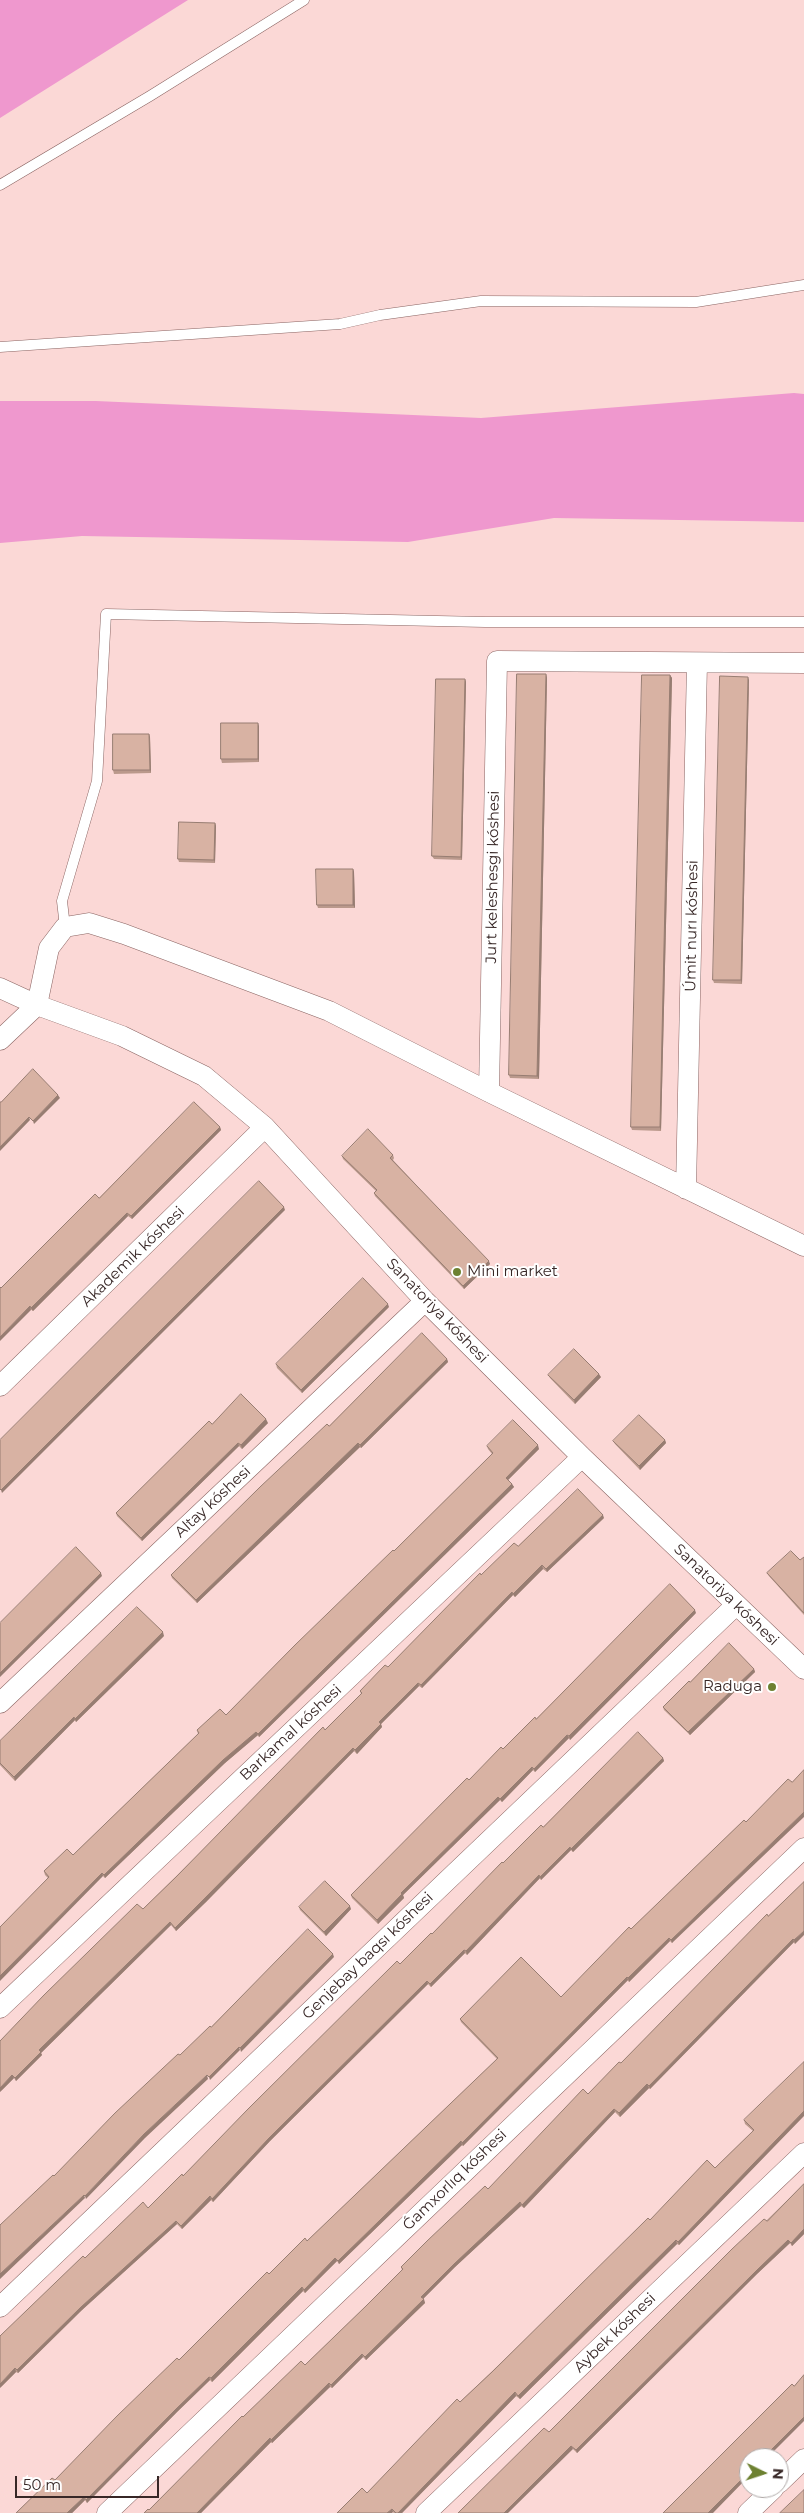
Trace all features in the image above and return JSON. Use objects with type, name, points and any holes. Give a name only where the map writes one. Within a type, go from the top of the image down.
[{"type":"street","name":"Jurt keleshesgi kóshesi","points":[[489,1092],[497,661],[697,663]]},
{"type":"street","points":[[697,663],[804,663]]},
{"type":"street","name":"Úmit nurı kóshesi","points":[[686,1189],[697,663]]},
{"type":"street","points":[[0,1040],[37,1005],[49,948],[65,927],[89,923],[330,1011],[489,1092],[804,1246]]},
{"type":"street","name":"Sanatoriya kóshesi","points":[[0,988],[37,1005],[122,1036],[204,1076],[265,1127],[425,1301],[582,1457],[804,1669]]},
{"type":"street","name":"Akademik kóshesi","points":[[0,1386],[265,1127]]},
{"type":"street","name":"Altay kóshesi","points":[[0,1702],[425,1301]]},
{"type":"street","name":"Barkamal kóshesi","points":[[0,2008],[582,1457]]},
{"type":"street","name":"Genjebay baqsı kóshesi","points":[[0,2307],[736,1605]]},
{"type":"street","name":"Ǵamxorlıq kóshesi","points":[[107,2513],[804,1848]]},
{"type":"street","name":"Aybek kóshesi","points":[[426,2513],[804,2152]]},
{"type":"street","points":[[789,2473],[804,2459]]},
{"type":"street","points":[[748,2513],[764,2498]]},
{"type":"lane","points":[[0,185],[150,96],[304,0]]},
{"type":"lane","points":[[0,347],[340,324],[380,315],[481,300],[696,302],[804,285]]},
{"type":"lane","points":[[65,927],[62,901],[97,781],[106,614],[486,622],[804,622]]},
{"type":"shaded area","points":[[0,0],[188,0],[0,118]]},
{"type":"shaded area","points":[[794,393],[804,394],[804,522],[554,518],[408,542],[82,536],[0,543],[0,401],[96,401],[481,418]]},
{"type":"building","points":[[517,674],[546,674],[537,1076],[509,1075]]},
{"type":"building","points":[[642,675],[670,675],[660,1127],[631,1127]]},
{"type":"building","points":[[720,676],[748,677],[741,980],[713,980]]},
{"type":"building","points":[[436,679],[465,679],[461,857],[432,856]]},
{"type":"building","points":[[221,723],[258,723],[258,759],[221,759]]},
{"type":"building","points":[[113,734],[149,734],[150,770],[113,770]]},
{"type":"building","points":[[179,822],[215,823],[214,860],[178,859]]},
{"type":"building","points":[[316,869],[353,869],[353,905],[317,905]]},
{"type":"building","points":[[33,1069],[58,1095],[33,1121],[29,1117],[0,1147],[0,1102]]},
{"type":"building","points":[[194,1102],[220,1127],[131,1216],[127,1213],[0,1337],[0,1287],[95,1194],[99,1198]]},
{"type":"building","points":[[368,1129],[393,1155],[390,1158],[489,1261],[463,1286],[374,1193],[377,1190],[342,1156]]},
{"type":"building","points":[[259,1181],[284,1207],[1,1490],[0,1440]]},
{"type":"building","points":[[363,1278],[388,1304],[301,1390],[276,1364]]},
{"type":"building","points":[[422,1333],[447,1359],[360,1445],[358,1443],[196,1600],[171,1575],[260,1487],[327,1424],[329,1426]]},
{"type":"building","points":[[574,1349],[599,1374],[574,1400],[548,1375]]},
{"type":"building","points":[[241,1394],[266,1419],[241,1445],[238,1443],[141,1538],[116,1513],[209,1421],[212,1424]]},
{"type":"building","points":[[639,1415],[665,1440],[639,1466],[613,1441]]},
{"type":"building","points":[[513,1420],[538,1445],[506,1478],[512,1484],[258,1734],[256,1732],[223,1760],[104,1875],[102,1873],[0,1976],[0,1927],[49,1877],[44,1871],[67,1849],[73,1855],[199,1733],[197,1730],[220,1709],[226,1715],[295,1645],[493,1453],[487,1446]]},
{"type":"building","points":[[578,1489],[603,1515],[546,1569],[542,1565],[513,1594],[512,1592],[421,1685],[418,1683],[379,1722],[381,1724],[355,1750],[353,1748],[175,1928],[170,1922],[39,2050],[41,2052],[15,2078],[12,2075],[0,2088],[0,2041],[44,1995],[137,1904],[143,1909],[323,1727],[325,1730],[362,1693],[360,1691],[385,1665],[388,1667],[480,1573],[481,1575],[514,1543],[518,1546]]},
{"type":"building","points":[[76,1547],[101,1573],[0,1673],[0,1623]]},
{"type":"building","points":[[791,1551],[800,1560],[804,1557],[804,1613],[767,1573]]},
{"type":"building","points":[[670,1584],[695,1610],[569,1736],[567,1735],[534,1769],[532,1767],[500,1799],[498,1797],[401,1893],[377,1920],[351,1895],[467,1778],[469,1780],[501,1747],[503,1749],[535,1717],[536,1719]]},
{"type":"building","points":[[137,1607],[163,1632],[14,1777],[0,1763],[0,1741]]},
{"type":"building","points":[[729,1643],[754,1669],[688,1732],[663,1707]]},
{"type":"building","points":[[638,1732],[663,1758],[571,1849],[570,1847],[540,1877],[539,1875],[466,1951],[464,1950],[430,1984],[427,1981],[269,2138],[212,2199],[210,2196],[181,2226],[176,2221],[81,2307],[17,2370],[15,2368],[0,2384],[0,2336],[83,2256],[85,2258],[143,2202],[148,2208],[182,2174],[183,2176],[397,1961],[400,1964],[432,1934],[502,1862],[541,1825],[543,1827]]},
{"type":"building","points":[[804,1770],[804,1812],[671,1940],[669,1938],[627,1977],[462,2143],[461,2141],[338,2261],[335,2258],[304,2290],[302,2287],[211,2378],[209,2377],[176,2409],[86,2500],[84,2497],[67,2513],[16,2513],[52,2478],[55,2480],[117,2416],[177,2358],[179,2360],[267,2272],[269,2274],[305,2238],[307,2241],[498,2058],[460,2019],[521,1957],[561,1997],[629,1927],[631,1929],[744,1820],[746,1822],[788,1779],[792,1782]]},
{"type":"building","points":[[325,1881],[350,1906],[324,1932],[299,1907]]},
{"type":"building","points":[[804,1882],[804,1931],[793,1939],[649,2086],[647,2084],[619,2113],[614,2109],[522,2205],[520,2202],[454,2264],[421,2297],[424,2299],[365,2357],[362,2354],[331,2385],[329,2383],[271,2440],[270,2438],[197,2513],[144,2513],[242,2416],[301,2361],[305,2365],[403,2269],[401,2267],[427,2241],[485,2186],[488,2189],[583,2089],[588,2094],[619,2062],[621,2063],[767,1914],[768,1916]]},
{"type":"building","points":[[308,1929],[333,1954],[240,2048],[209,2077],[207,2075],[144,2134],[85,2196],[0,2274],[0,2225],[54,2176],[115,2113],[178,2054],[180,2055],[211,2027]]},
{"type":"building","points":[[804,2062],[804,2111],[678,2242],[676,2240],[518,2396],[515,2392],[398,2513],[392,2509],[387,2513],[337,2513],[362,2488],[367,2493],[457,2399],[460,2402],[492,2372],[648,2218],[650,2220],[707,2160],[715,2168],[754,2130],[744,2120]]},
{"type":"building","points":[[804,2184],[804,2229],[791,2243],[788,2240],[757,2270],[576,2450],[571,2446],[504,2513],[458,2513],[544,2428],[549,2432],[732,2249],[764,2219],[767,2221]]},
{"type":"building","points":[[804,2375],[804,2417],[773,2448],[739,2448],[739,2482],[708,2513],[663,2513],[792,2384],[794,2386]]},
{"type":"building","points":[[804,2490],[804,2513],[780,2513]]},
{"type":"place","name":"Mini market","points":[[457,1272]]},
{"type":"place","name":"Raduga","points":[[772,1687]]}]
